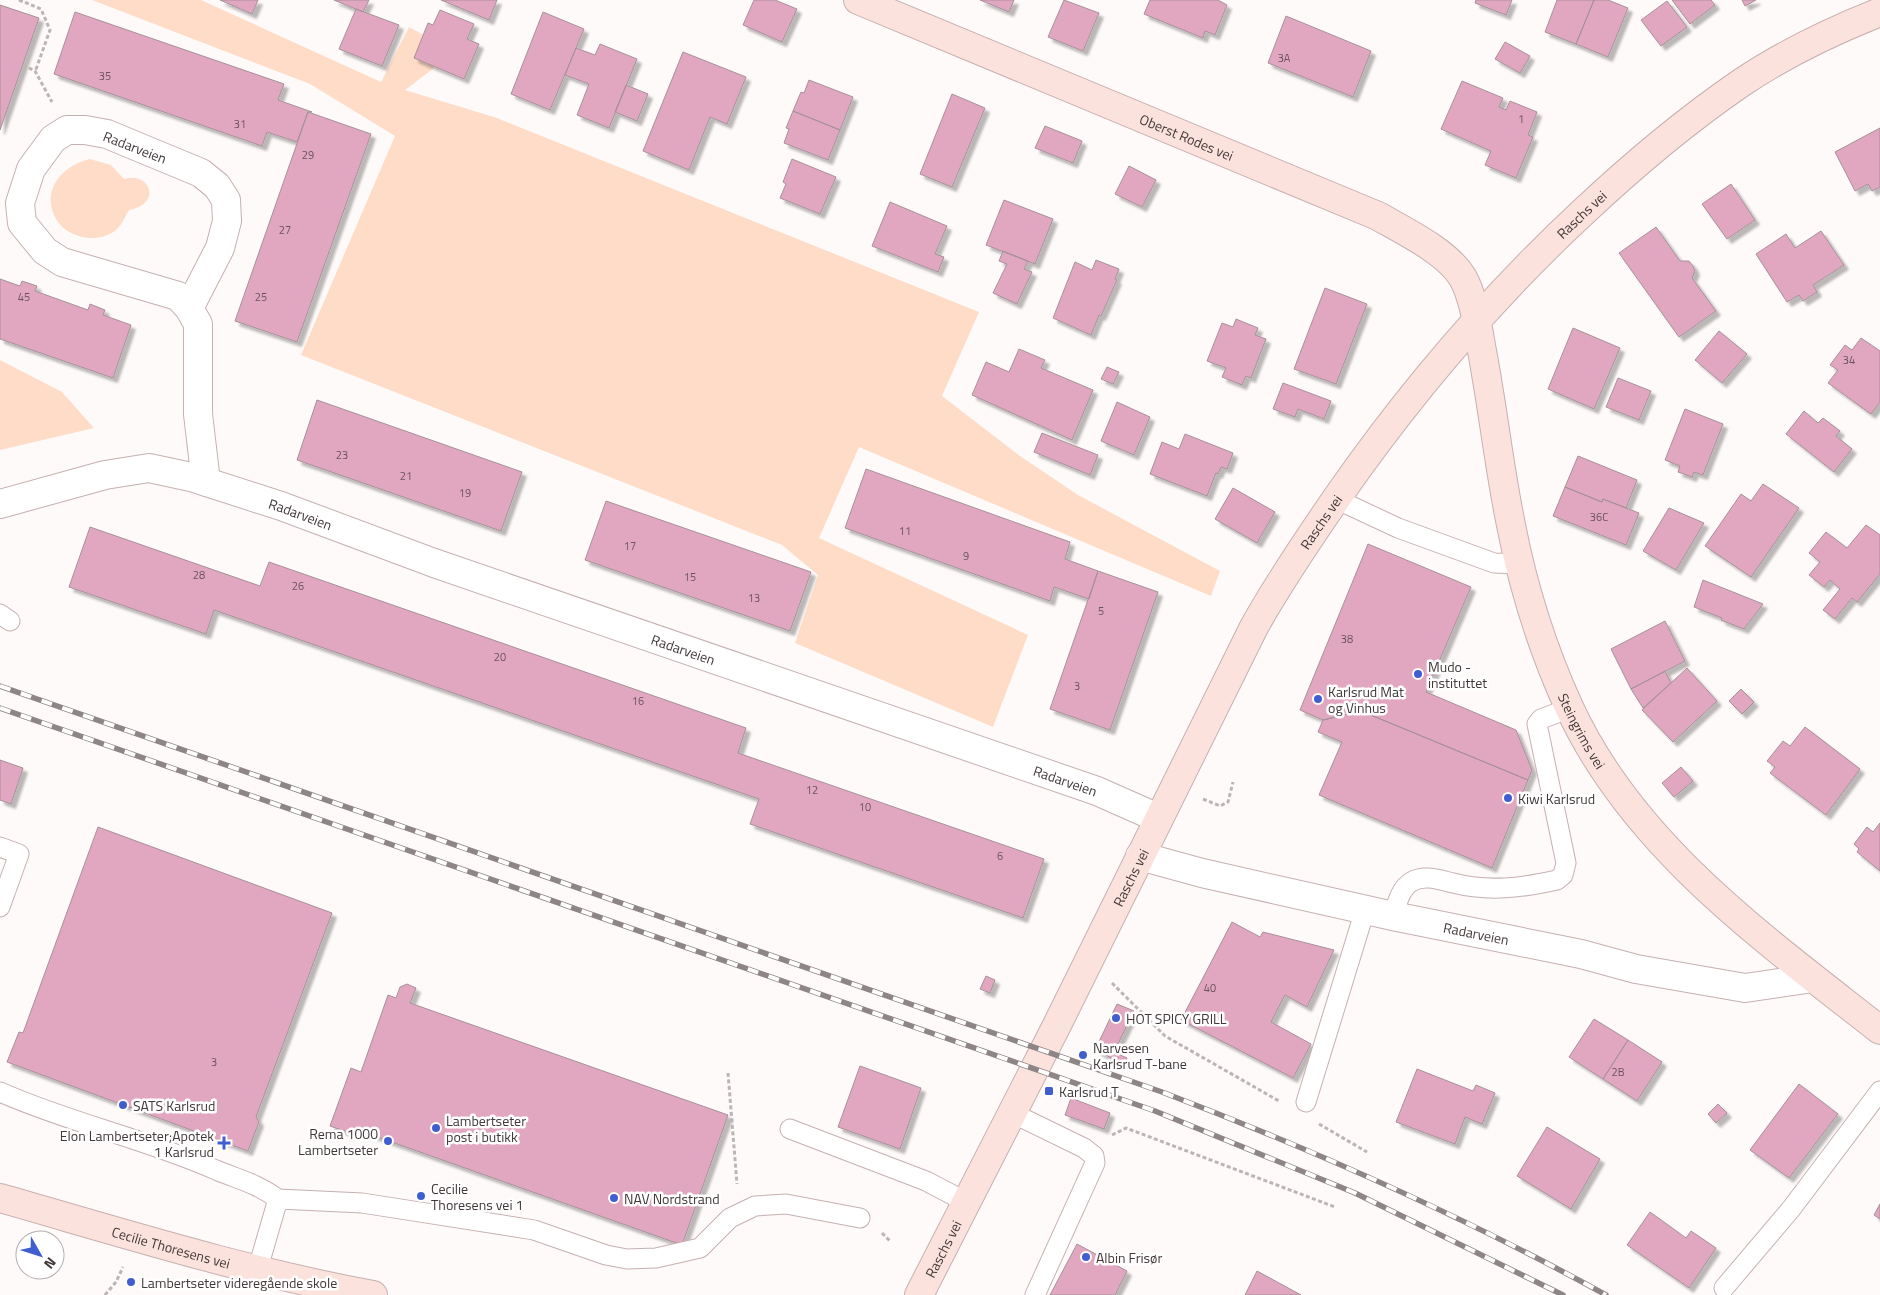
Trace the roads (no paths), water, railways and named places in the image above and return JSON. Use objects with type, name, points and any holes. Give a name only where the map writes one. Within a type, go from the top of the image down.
[{"type":"street","name":"Oberst Rodes vei","points":[[858,0],[1378,216],[1410,235],[1448,262],[1463,278],[1476,319]]},
{"type":"street","name":"Raschs vei","points":[[919,1295],[968,1203],[1158,818],[1281,577],[1411,396],[1476,319],[1540,253],[1629,170],[1741,83],[1793,52],[1880,12]]},
{"type":"street","name":"Radarveien","points":[[67,130],[85,130],[107,134],[201,173],[217,186],[226,200],[228,221],[220,248],[190,308],[178,296],[62,262],[45,251],[22,223],[20,203],[31,169],[53,139],[67,130]]},
{"type":"street","points":[[190,308],[198,324],[198,414],[206,482]]},
{"type":"street","name":"Steingrims vei","points":[[1476,319],[1511,526],[1533,614],[1570,708],[1604,769],[1631,806],[1693,875],[1729,910],[1880,1030]]},
{"type":"street","name":"Radarveien","points":[[0,504],[105,475],[149,468],[206,482],[281,506],[434,563],[1097,791],[1158,818]]},
{"type":"street","name":"Radarveien","points":[[1140,856],[1202,873],[1393,916],[1581,954],[1636,969],[1745,988],[1813,978]]},
{"type":"street","name":"Cecilie Thoresens vei","points":[[0,1198],[172,1247],[258,1268],[303,1288],[373,1295]]},
{"type":"lane","points":[[1336,499],[1398,528],[1494,563],[1520,564]]},
{"type":"lane","points":[[1393,916],[1404,889],[1413,881],[1430,878],[1466,886],[1501,890],[1557,880],[1563,875],[1566,863],[1537,724],[1541,719],[1570,708]]},
{"type":"lane","points":[[0,847],[19,854],[0,907]]},
{"type":"lane","points":[[1306,1102],[1365,910]]},
{"type":"lane","points":[[1724,1288],[1791,1209],[1880,1091]]},
{"type":"lane","points":[[0,1092],[37,1108],[192,1158],[247,1180],[278,1199],[362,1203],[534,1230],[606,1255],[627,1259],[656,1258],[700,1248],[730,1218],[755,1206],[786,1204],[860,1218]]},
{"type":"lane","points":[[1012,1113],[1084,1148],[1094,1156],[1095,1163],[1092,1174],[1035,1295]]},
{"type":"lane","points":[[790,1129],[926,1181],[968,1203]]},
{"type":"lane","points":[[258,1268],[278,1199]]},
{"type":"railway","points":[[0,686],[1162,1092],[1332,1161],[1443,1211],[1606,1295]]},
{"type":"railway","points":[[0,708],[1155,1111],[1355,1193],[1563,1295]]},
{"type":"place","name":"Mudo - instituttet","points":[[1418,674]]},
{"type":"place","name":"Karlsrud Mat og Vinhus","points":[[1318,699]]},
{"type":"place","name":"Kiwi Karlsrud","points":[[1508,798]]},
{"type":"place","name":"HOT SPICY GRILL","points":[[1116,1018]]},
{"type":"place","name":"Narvesen Karlsrud T-bane","points":[[1083,1055]]},
{"type":"place","name":"Karlsrud T","points":[[1049,1091]]},
{"type":"place","name":"SATS Karlsrud","points":[[123,1105]]},
{"type":"place","name":"Lambertseter post i butikk","points":[[436,1128]]},
{"type":"place","name":"Rema 1000 Lambertseter","points":[[388,1141]]},
{"type":"place","name":"Elon Lambertseter;Apotek 1 Karlsrud","points":[[224,1143]]},
{"type":"place","name":"Cecilie Thoresens vei 1","points":[[421,1196]]},
{"type":"place","name":"NAV Nordstrand","points":[[614,1198]]},
{"type":"place","name":"Albin Frisør","points":[[1086,1257]]},
{"type":"place","name":"Lambertseter videregående skole","points":[[131,1282]]}]
